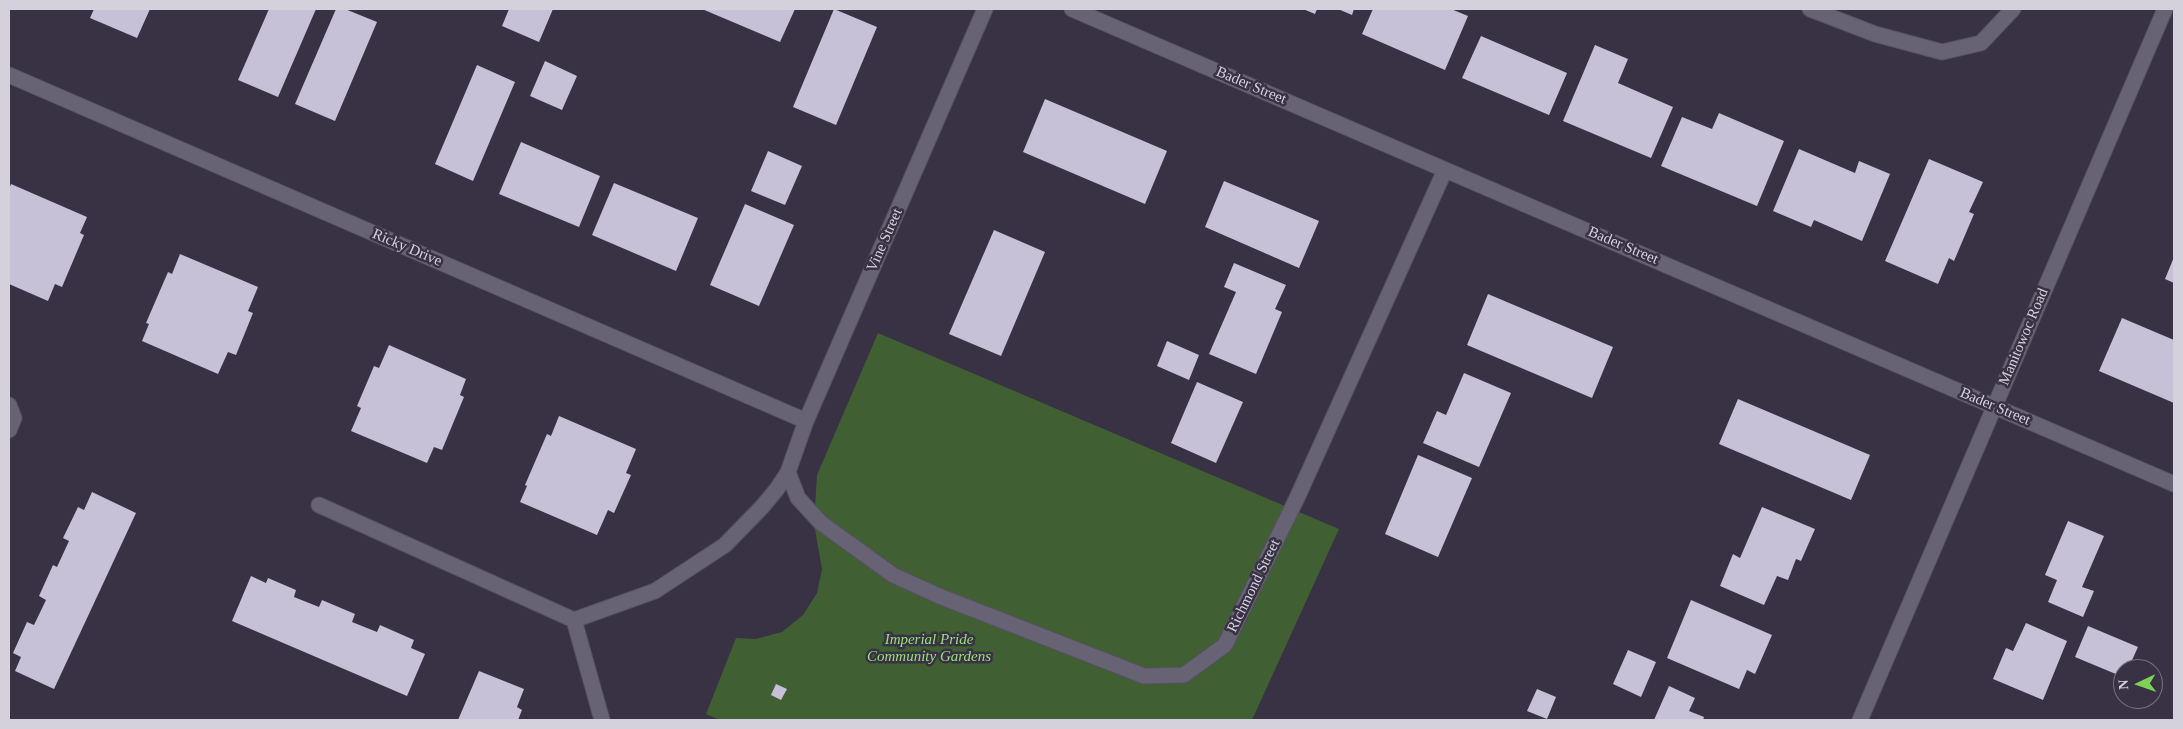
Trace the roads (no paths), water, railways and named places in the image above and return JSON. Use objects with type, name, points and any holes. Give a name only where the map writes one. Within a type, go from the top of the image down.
[{"type":"street","name":"Vine Street","points":[[574,620],[655,591],[725,545],[777,489],[788,472],[806,421],[985,9]]},
{"type":"street","name":"Bader Street","points":[[1072,9],[2174,484]]},
{"type":"street","points":[[1810,9],[1875,34],[1942,52],[1981,44],[2013,9]]},
{"type":"street","name":"Manitowoc Road","points":[[1860,720],[2165,9]]},
{"type":"street","name":"Ricky Drive","points":[[9,75],[806,421]]},
{"type":"street","name":"Richmond Street","points":[[788,472],[798,498],[821,523],[893,575],[939,596],[1144,676],[1184,675],[1225,644],[1297,498],[1446,170]]},
{"type":"street","points":[[9,405],[14,418],[9,430]]},
{"type":"street","points":[[319,505],[574,620],[602,720]]},
{"type":"park label","name":"Imperial Pride Community Gardens","points":[[929,648]]}]
